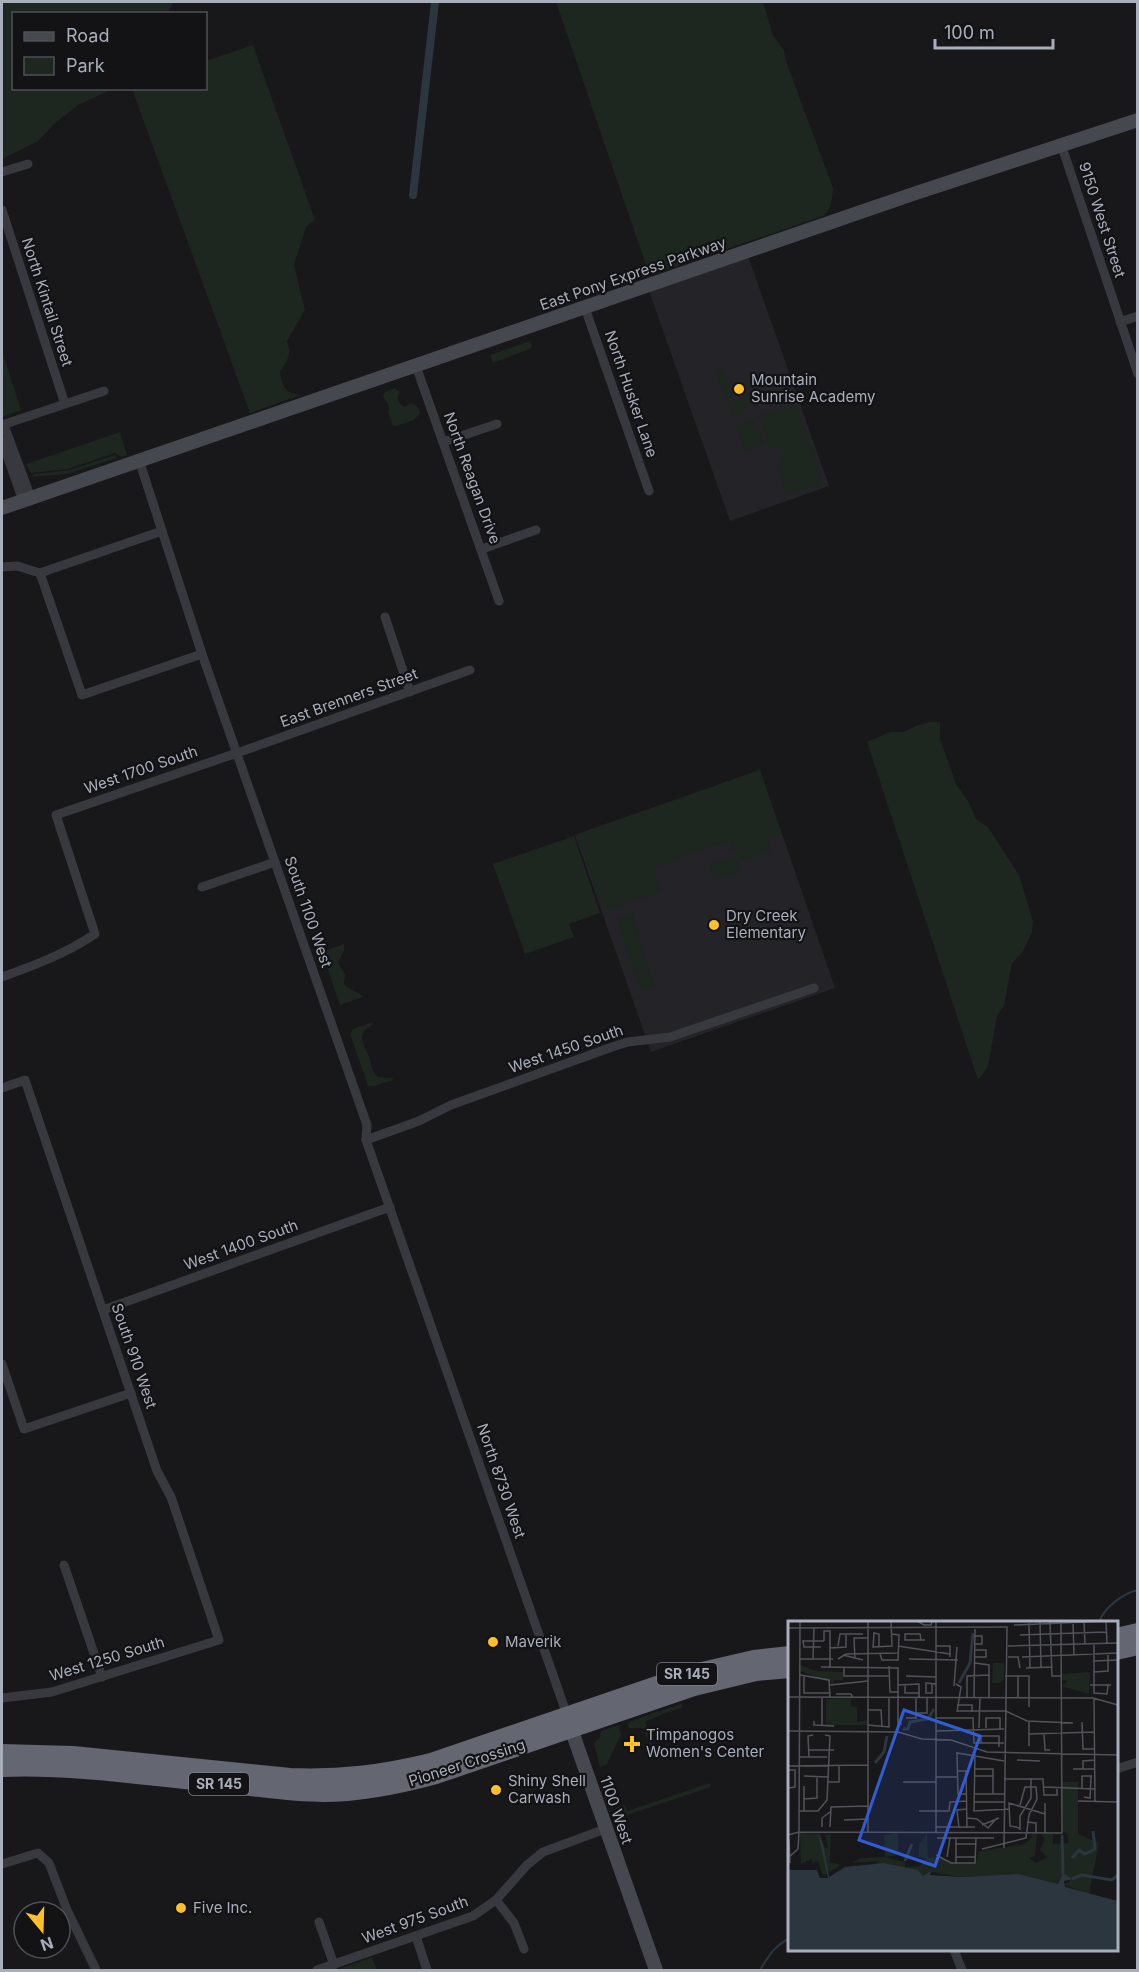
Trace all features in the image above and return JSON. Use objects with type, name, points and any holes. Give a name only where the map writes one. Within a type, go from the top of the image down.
[{"type":"highway","points":[[1118,1637],[1137,1632]]},
{"type":"highway","points":[[1118,1651],[1137,1646]]},
{"type":"highway","name":"SR 145","points":[[591,1715],[709,1668],[788,1655]]},
{"type":"highway","name":"SR 145","points":[[569,1722],[723,1679],[788,1669]]},
{"type":"highway","name":"Pioneer Crossing","points":[[2,1753],[73,1755],[290,1777],[360,1776],[395,1771],[431,1762],[569,1722]]},
{"type":"highway","name":"Pioneer Crossing","points":[[2,1768],[71,1770],[287,1791],[323,1793],[362,1791],[398,1785],[435,1775],[569,1722]]},
{"type":"street","name":"East Pony Express Parkway","points":[[2,508],[1061,144],[1137,120]]},
{"type":"street","name":"9150 West Street","points":[[1061,144],[1137,374]]},
{"type":"street","points":[[2,172],[28,164]]},
{"type":"street","name":"North Kintail Street","points":[[2,210],[65,404]]},
{"type":"street","name":"North Husker Lane","points":[[585,308],[649,491]]},
{"type":"street","points":[[1120,322],[1137,316]]},
{"type":"street","name":"North Reagan Drive","points":[[416,366],[499,600]]},
{"type":"street","points":[[27,500],[3,425],[104,391]]},
{"type":"street","points":[[443,442],[497,424]]},
{"type":"street","points":[[2,441],[27,500]]},
{"type":"street","name":"South 1100 West","points":[[139,460],[202,654],[367,1125],[366,1140],[447,1373]]},
{"type":"street","points":[[482,549],[536,530]]},
{"type":"street","points":[[40,573],[162,531]]},
{"type":"street","points":[[2,567],[30,568],[40,573],[82,695],[202,654]]},
{"type":"street","points":[[384,617],[410,692]]},
{"type":"street","name":"East Brenners Street","points":[[237,753],[470,670]]},
{"type":"street","name":"West 1700 South","points":[[2,977],[71,950],[95,934],[56,814],[237,753]]},
{"type":"street","points":[[202,887],[275,862]]},
{"type":"street","name":"West 1450 South","points":[[366,1140],[419,1121],[452,1105],[612,1047],[628,1042],[670,1037],[814,988]]},
{"type":"street","name":"South 910 West","points":[[2,1088],[25,1080],[158,1471],[171,1497],[219,1640]]},
{"type":"street","name":"West 1400 South","points":[[103,1310],[390,1208]]},
{"type":"street","points":[[2,1364],[24,1429],[131,1393]]},
{"type":"street","name":"North 8730 West","points":[[447,1373],[547,1659]]},
{"type":"street","points":[[64,1565],[102,1677]]},
{"type":"street","name":"West 1250 South","points":[[2,1698],[52,1692],[219,1640]]},
{"type":"street","name":"1100 West","points":[[547,1659],[656,1971]]},
{"type":"street","points":[[1118,1768],[1137,1762]]},
{"type":"street","name":"West 975 South","points":[[317,1971],[473,1916],[496,1900],[527,1864],[543,1852],[605,1829]]},
{"type":"street","points":[[2,1864],[38,1853],[49,1863],[67,1910],[96,1971]]},
{"type":"street","points":[[496,1900],[514,1923],[524,1949]]},
{"type":"street","points":[[319,1922],[334,1965]]},
{"type":"street","points":[[416,1936],[428,1971]]},
{"type":"street","points":[[954,1951],[962,1971]]},
{"type":"shaded area","name":"Mountain Sunrise Academy","points":[[748,256],[829,486],[730,521],[649,291]]},
{"type":"shaded area","points":[[760,770],[835,988],[651,1052],[575,835]]},
{"type":"green space","points":[[2,2],[173,2],[168,12],[12,12],[12,90],[111,90],[78,105],[54,124],[38,141],[2,159]]},
{"type":"green space","points":[[556,2],[763,2],[773,35],[784,50],[833,188],[831,204],[826,213],[823,216],[657,273],[651,273],[647,268]]},
{"type":"green space","points":[[253,45],[315,220],[306,227],[294,265],[305,310],[287,341],[288,357],[280,371],[285,388],[291,393],[301,395],[250,413],[132,90],[207,90],[207,61]]},
{"type":"green space","points":[[530,341],[532,346],[530,349],[493,363],[490,355]]},
{"type":"green space","points":[[2,350],[21,410],[2,417]]},
{"type":"green space","points":[[715,368],[723,371],[734,401],[748,397],[751,406],[743,408],[744,413],[733,417]]},
{"type":"green space","points":[[395,388],[399,392],[398,400],[404,407],[412,403],[418,407],[420,413],[414,420],[396,426],[393,425],[388,413],[389,406],[383,397],[385,392]]},
{"type":"green space","points":[[796,404],[822,476],[817,485],[787,495],[777,467],[780,453],[775,448],[770,448],[759,417]]},
{"type":"green space","points":[[755,419],[764,444],[745,451],[736,426]]},
{"type":"green space","points":[[120,432],[127,455],[121,457],[115,453],[68,469],[31,473],[26,464]]},
{"type":"green space","points":[[115,455],[117,458],[67,474],[31,477],[34,474],[70,470]]},
{"type":"green space","points":[[930,722],[940,722],[940,739],[956,784],[968,801],[976,819],[988,827],[1019,875],[1033,921],[1032,932],[1023,952],[1012,963],[1004,1006],[997,1016],[988,1067],[978,1080],[867,742],[890,732],[904,732]]},
{"type":"green space","points":[[760,770],[782,835],[734,851],[730,840],[653,867],[661,891],[604,911],[577,834]]},
{"type":"green space","points":[[574,836],[600,913],[569,924],[574,937],[525,954],[493,864]]},
{"type":"green space","points":[[768,841],[771,850],[740,861],[737,851]]},
{"type":"green space","points":[[735,856],[740,871],[715,879],[710,865]]},
{"type":"green space","points":[[632,915],[654,986],[640,990],[618,924],[620,918]]},
{"type":"green space","points":[[344,944],[344,951],[338,962],[345,975],[344,983],[363,997],[340,1005],[322,952]]},
{"type":"green space","points":[[373,1022],[364,1031],[362,1038],[372,1069],[378,1077],[393,1080],[368,1086],[350,1034],[353,1029]]},
{"type":"green space","points":[[682,1703],[682,1708],[645,1722],[653,1747],[651,1748],[643,1728],[629,1728],[627,1722],[639,1720],[638,1718],[648,1715],[649,1717],[650,1714],[659,1711],[660,1713]]},
{"type":"green space","points":[[619,1725],[621,1735],[607,1764],[600,1767],[594,1743],[600,1737],[601,1731]]},
{"type":"green space","points":[[710,1783],[711,1787],[621,1817],[616,1808],[625,1805],[627,1811]]},
{"type":"green space","points":[[372,1957],[377,1970],[336,1970]]},
{"type":"waterway","points":[[413,195],[435,2]]},
{"type":"waterway","points":[[1099,1621],[1115,1602],[1126,1594],[1138,1590]]},
{"type":"waterway","points":[[760,1970],[776,1948],[788,1939]]},
{"type":"place","name":"Mountain Sunrise Academy","points":[[739,389]]},
{"type":"place","name":"Dry Creek Elementary","points":[[714,925]]},
{"type":"place","name":"Maverik","points":[[493,1642]]},
{"type":"place","name":"Timpanogos Women's Center","points":[[632,1744]]},
{"type":"place","name":"Shiny Shell Carwash","points":[[496,1790]]},
{"type":"place","name":"Five Inc.","points":[[181,1908]]}]
